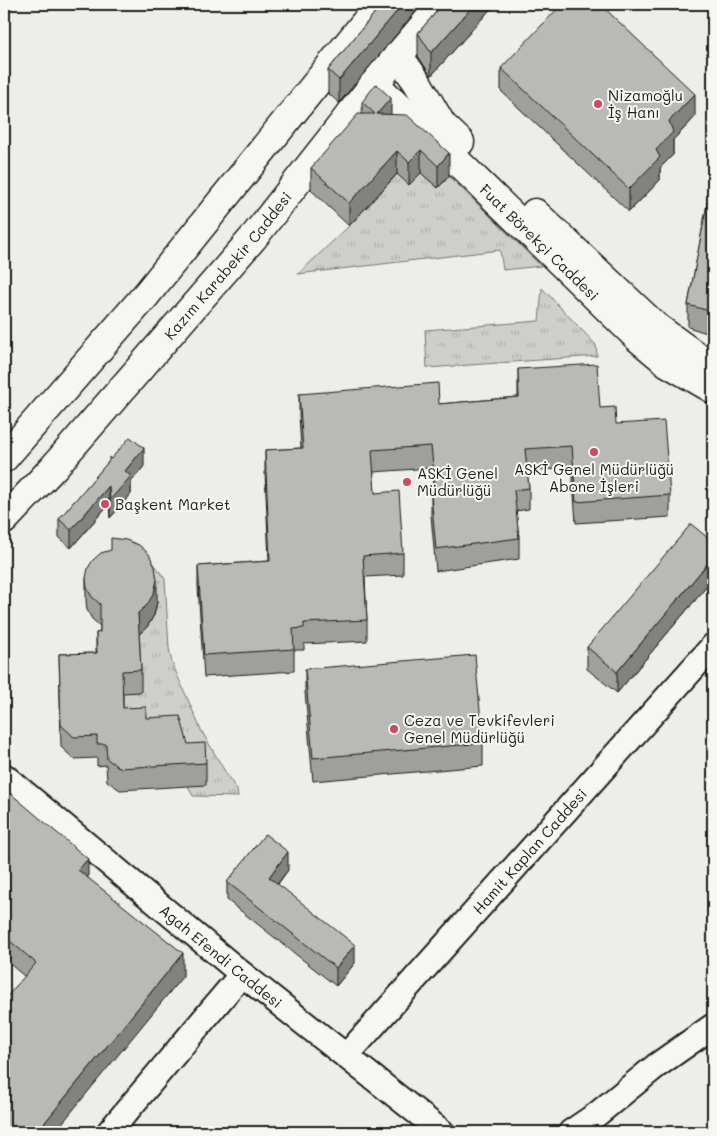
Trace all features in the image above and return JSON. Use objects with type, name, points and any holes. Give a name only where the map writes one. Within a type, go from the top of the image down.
[{"type":"main road","points":[[8,451],[146,296],[380,4]]},
{"type":"main road","name":"Kazım Karabekir Caddesi","points":[[4,520],[54,467],[253,238],[374,84],[442,4]]},
{"type":"main road","name":"Fuat Börekçi Caddesi","points":[[398,55],[417,82],[442,125],[655,326],[706,363],[713,366]]},
{"type":"main road","name":"Fuat Börekçi Caddesi","points":[[374,84],[435,140],[637,337],[668,363],[713,389]]},
{"type":"main road","points":[[4,539],[54,467]]},
{"type":"street","name":"Hamit Kaplan Caddesi","points":[[346,1056],[713,646]]},
{"type":"street","name":"Agah Efendi Caddesi","points":[[4,776],[242,974],[442,1132]]},
{"type":"street","points":[[109,1132],[242,974]]},
{"type":"street","points":[[571,1132],[596,1115],[656,1066],[713,1026]]},
{"type":"green space","points":[[421,173],[438,188],[449,176],[541,266],[503,270],[500,250],[298,274],[349,226],[397,174]]},
{"type":"green space","points":[[542,288],[596,345],[597,356],[427,368],[425,330],[539,321]]},
{"type":"green space","points":[[152,561],[165,579],[169,648],[172,663],[201,730],[237,790],[238,797],[193,796],[188,786],[188,765],[123,730],[122,693],[138,635],[147,627],[154,615],[157,602]]},
{"type":"building","points":[[382,4],[403,4],[339,80],[328,70]]},
{"type":"building","points":[[443,4],[475,4],[431,53],[418,33]]},
{"type":"building","name":"Nizamoğlu İş Hanı","points":[[562,4],[600,4],[695,94],[669,121],[673,132],[656,150],[660,157],[629,189],[501,68]]},
{"type":"building","points":[[376,84],[391,98],[377,114],[407,115],[449,153],[438,166],[421,150],[409,162],[397,151],[349,203],[311,168],[358,114],[375,114],[362,102]]},
{"type":"building","points":[[713,128],[713,161],[707,159]]},
{"type":"building","points":[[713,172],[713,312],[688,305]]},
{"type":"building","points":[[597,364],[600,408],[615,407],[616,424],[664,421],[670,495],[576,502],[572,446],[525,449],[529,488],[514,490],[519,538],[436,549],[431,495],[436,494],[431,446],[372,450],[375,493],[399,491],[403,553],[363,556],[367,620],[304,623],[304,628],[293,629],[294,649],[204,655],[198,566],[270,561],[265,450],[303,448],[299,394],[438,383],[439,404],[519,397],[518,369]]},
{"type":"building","points":[[130,437],[144,448],[125,471],[131,476],[110,500],[109,486],[71,530],[59,519],[109,461],[109,457],[111,459]]},
{"type":"building","points":[[691,524],[708,538],[713,527],[713,557],[617,672],[587,647]]},
{"type":"building","points":[[111,538],[126,540],[139,545],[149,554],[155,567],[157,580],[154,593],[147,605],[138,613],[141,670],[122,671],[123,708],[146,707],[146,718],[180,716],[188,744],[205,743],[206,763],[120,768],[107,759],[106,744],[97,744],[97,736],[74,737],[61,725],[59,654],[97,653],[96,633],[100,632],[100,604],[92,597],[87,588],[86,578],[88,568],[93,560],[101,553],[111,550]]},
{"type":"building","name":"Ceza ve Tevkifevleri Genel Müdürlüğü","points":[[475,655],[483,743],[313,758],[305,669]]},
{"type":"building","points":[[4,788],[88,859],[78,870],[183,953],[37,1132],[4,1132],[4,1000],[36,963],[4,936]]},
{"type":"building","points":[[265,834],[288,852],[269,877],[355,945],[336,968],[227,882]]},
{"type":"place","name":"Nizamoğlu İş Hanı","points":[[598,104]]},
{"type":"place","name":"ASKİ Genel Müdürlüğü Abone İşleri","points":[[594,452]]},
{"type":"place","name":"ASKİ Genel Müdürlüğü","points":[[407,482]]},
{"type":"place","name":"Başkent Market","points":[[105,504]]},
{"type":"place","name":"Ceza ve Tevkifevleri Genel Müdürlüğü","points":[[394,729]]}]
